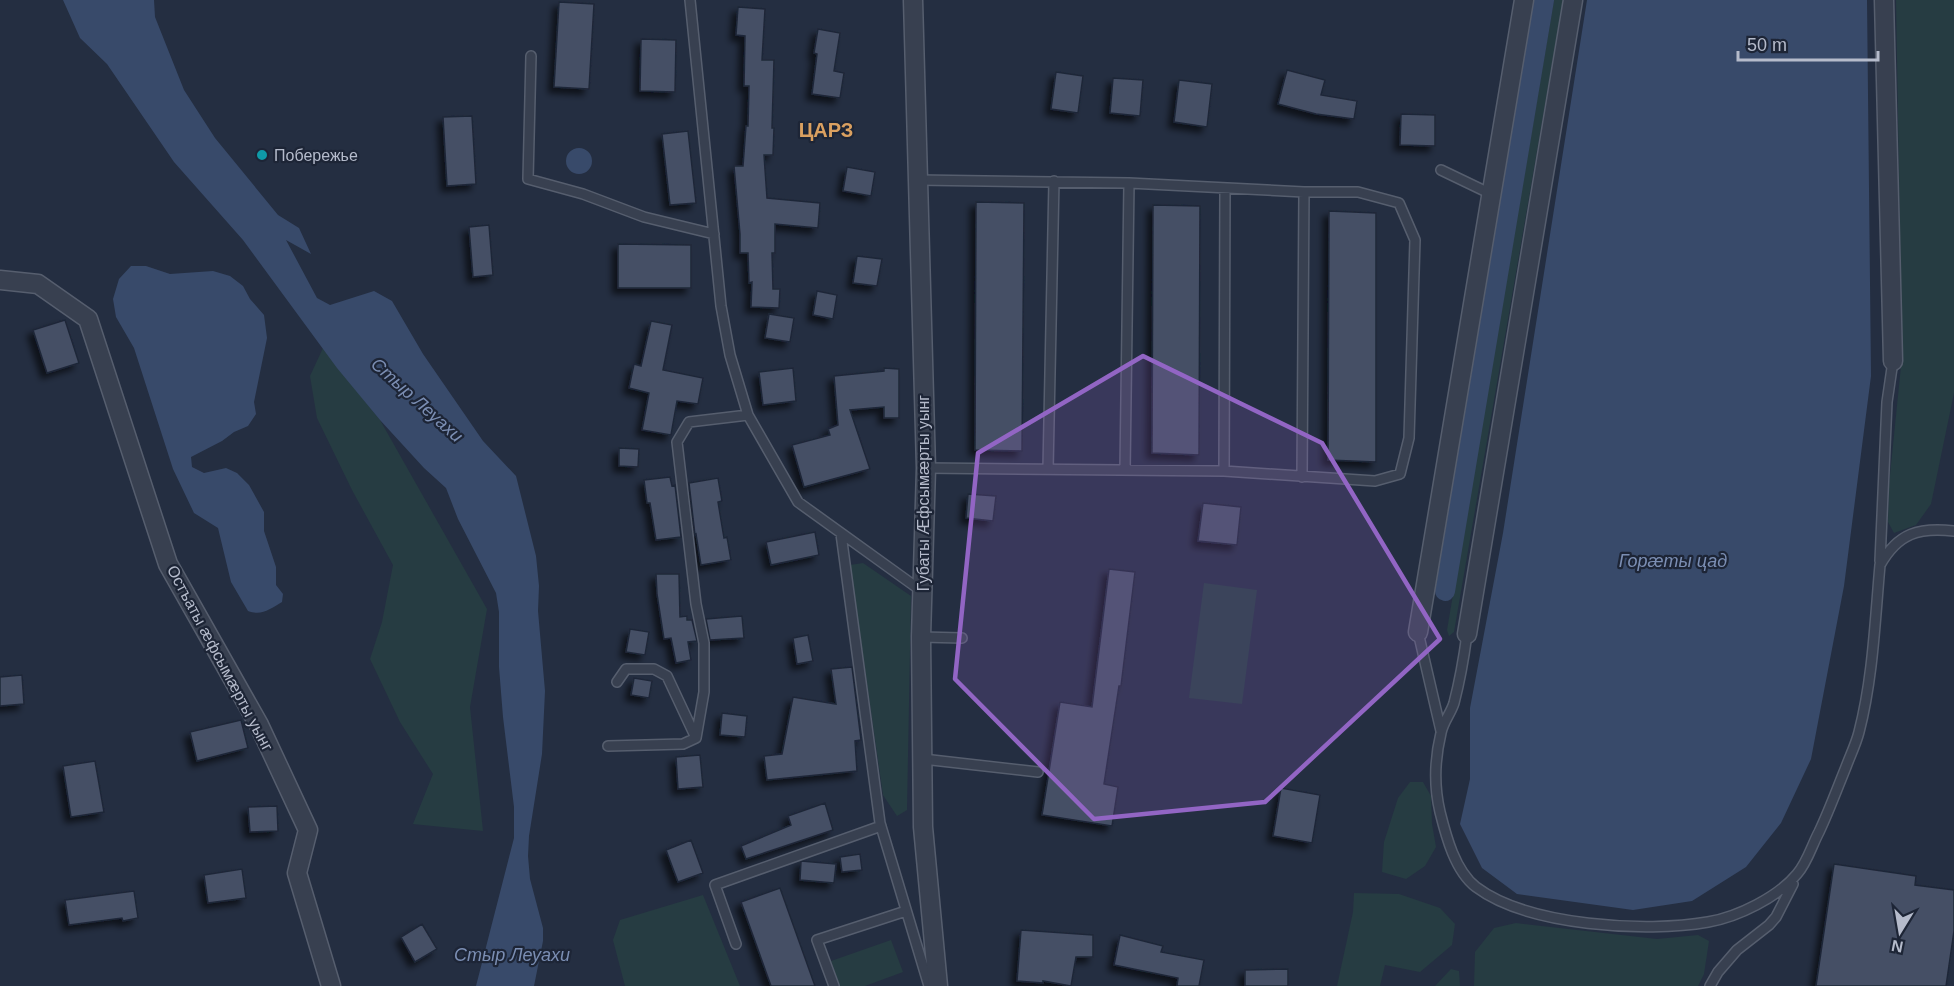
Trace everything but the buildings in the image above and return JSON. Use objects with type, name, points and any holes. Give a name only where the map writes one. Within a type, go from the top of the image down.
[{"type":"street","name":"Губаты Æфсымæрты уынг","points":[[913,0],[926,468],[921,636],[923,827],[938,986]]},
{"type":"street","points":[[1418,632],[1524,0]]},
{"type":"street","points":[[1467,634],[1573,0]]},
{"type":"street","points":[[1884,0],[1893,361]]},
{"type":"street","name":"Остъаты æфсымæрты уынг","points":[[0,280],[38,284],[88,319],[168,564],[259,725],[308,830],[297,873],[332,986]]},
{"type":"lane","points":[[690,0],[721,306],[730,354],[748,415],[798,502],[922,592]]},
{"type":"lane","points":[[531,56],[528,179],[583,194],[644,217],[714,234]]},
{"type":"lane","points":[[1441,170],[1491,194]]},
{"type":"lane","points":[[918,180],[1129,183],[1304,192],[1358,192],[1399,203],[1415,240],[1409,438],[1400,474],[1375,480],[1224,471],[926,468]]},
{"type":"lane","points":[[1048,469],[1054,181]]},
{"type":"lane","points":[[1125,470],[1129,183]]},
{"type":"lane","points":[[1224,471],[1225,188]]},
{"type":"lane","points":[[1302,477],[1304,192]]},
{"type":"lane","points":[[1710,986],[1718,972],[1737,950],[1776,917],[1828,814],[1859,733],[1870,669],[1880,565],[1887,402],[1893,361]]},
{"type":"lane","points":[[696,738],[704,692],[704,643],[696,604],[677,442],[689,422],[748,415]]},
{"type":"lane","points":[[1880,565],[1897,542],[1917,531],[1934,529],[1954,531]]},
{"type":"lane","points":[[841,534],[881,826],[929,986]]},
{"type":"lane","points":[[1418,632],[1441,731],[1436,783],[1440,811],[1453,852],[1465,877],[1477,887],[1514,907],[1545,916],[1603,924],[1662,927],[1710,922],[1751,908],[1784,888],[1800,871]]},
{"type":"lane","points":[[1441,731],[1453,706],[1465,654],[1467,634]]},
{"type":"lane","points":[[921,636],[962,638]]},
{"type":"lane","points":[[617,682],[626,669],[654,669],[667,676],[696,738]]},
{"type":"lane","points":[[608,746],[683,744],[696,738]]},
{"type":"lane","points":[[922,759],[1038,772]]},
{"type":"lane","points":[[736,944],[715,885],[881,826]]},
{"type":"lane","points":[[834,986],[817,940],[906,911]]},
{"type":"highlighted area","points":[[1143,356],[1322,443],[1440,639],[1265,802],[1094,819],[955,679],[978,453]]},
{"type":"green space","points":[[1554,0],[1563,0],[1454,632],[1449,636],[1447,630]]},
{"type":"green space","points":[[1896,0],[1954,0],[1954,393],[1931,504],[1916,525],[1894,533],[1888,522],[1889,485],[1902,356]]},
{"type":"green space","points":[[323,348],[380,420],[487,609],[470,707],[483,831],[413,824],[433,774],[400,722],[370,659],[382,622],[393,565],[352,490],[317,418],[310,376]]},
{"type":"green space","points":[[863,563],[911,596],[907,810],[897,816],[883,795],[850,565]]},
{"type":"green space","points":[[1204,583],[1257,590],[1242,704],[1189,698]]},
{"type":"green space","points":[[1410,782],[1423,782],[1431,796],[1436,847],[1425,866],[1406,879],[1382,872],[1384,842],[1398,798]]},
{"type":"green space","points":[[1354,893],[1399,894],[1440,908],[1455,924],[1452,945],[1420,972],[1385,965],[1380,986],[1337,986],[1353,912]]},
{"type":"green space","points":[[703,895],[740,986],[625,986],[613,940],[620,920]]},
{"type":"green space","points":[[1516,923],[1657,939],[1698,935],[1709,941],[1704,974],[1698,986],[1474,986],[1475,952],[1494,928]]},
{"type":"green space","points":[[891,940],[903,972],[865,986],[840,986],[831,961]]},
{"type":"green space","points":[[1451,969],[1459,971],[1460,986],[1435,986]]},
{"type":"water","name":"Стыр Леуахи","points":[[63,0],[154,0],[155,17],[184,90],[215,138],[278,215],[299,228],[311,254],[286,240],[317,298],[330,305],[374,291],[392,301],[423,354],[483,441],[516,476],[536,556],[545,691],[542,754],[528,856],[530,879],[543,928],[543,941],[534,986],[476,986],[514,838],[514,807],[503,717],[499,667],[499,612],[496,593],[458,519],[446,488],[424,468],[380,420],[337,368],[243,240],[174,162],[107,64],[80,38]]},
{"type":"water","name":"Горӕты цад","points":[[1587,0],[1867,0],[1871,376],[1844,586],[1811,759],[1781,823],[1746,867],[1692,901],[1633,910],[1517,894],[1482,868],[1460,824],[1470,779],[1470,708],[1503,533]]},
{"type":"water","points":[[579,148],[588,152],[592,161],[588,170],[579,174],[570,170],[566,161],[570,152]]},
{"type":"water","points":[[131,266],[146,266],[170,274],[213,271],[230,276],[243,286],[250,299],[264,315],[267,338],[254,402],[256,414],[248,426],[191,457],[192,467],[204,473],[226,468],[237,473],[249,485],[264,512],[264,531],[276,567],[276,585],[283,594],[282,602],[266,611],[258,613],[248,611],[231,582],[218,528],[194,513],[173,469],[134,348],[116,317],[113,299],[119,279]]},
{"type":"waterway","points":[[1445,591],[1544,0]]},
{"type":"place","name":"Побережье","points":[[262,155]]},
{"type":"district","name":"ЦАРЗ","points":[[826,130]]}]
